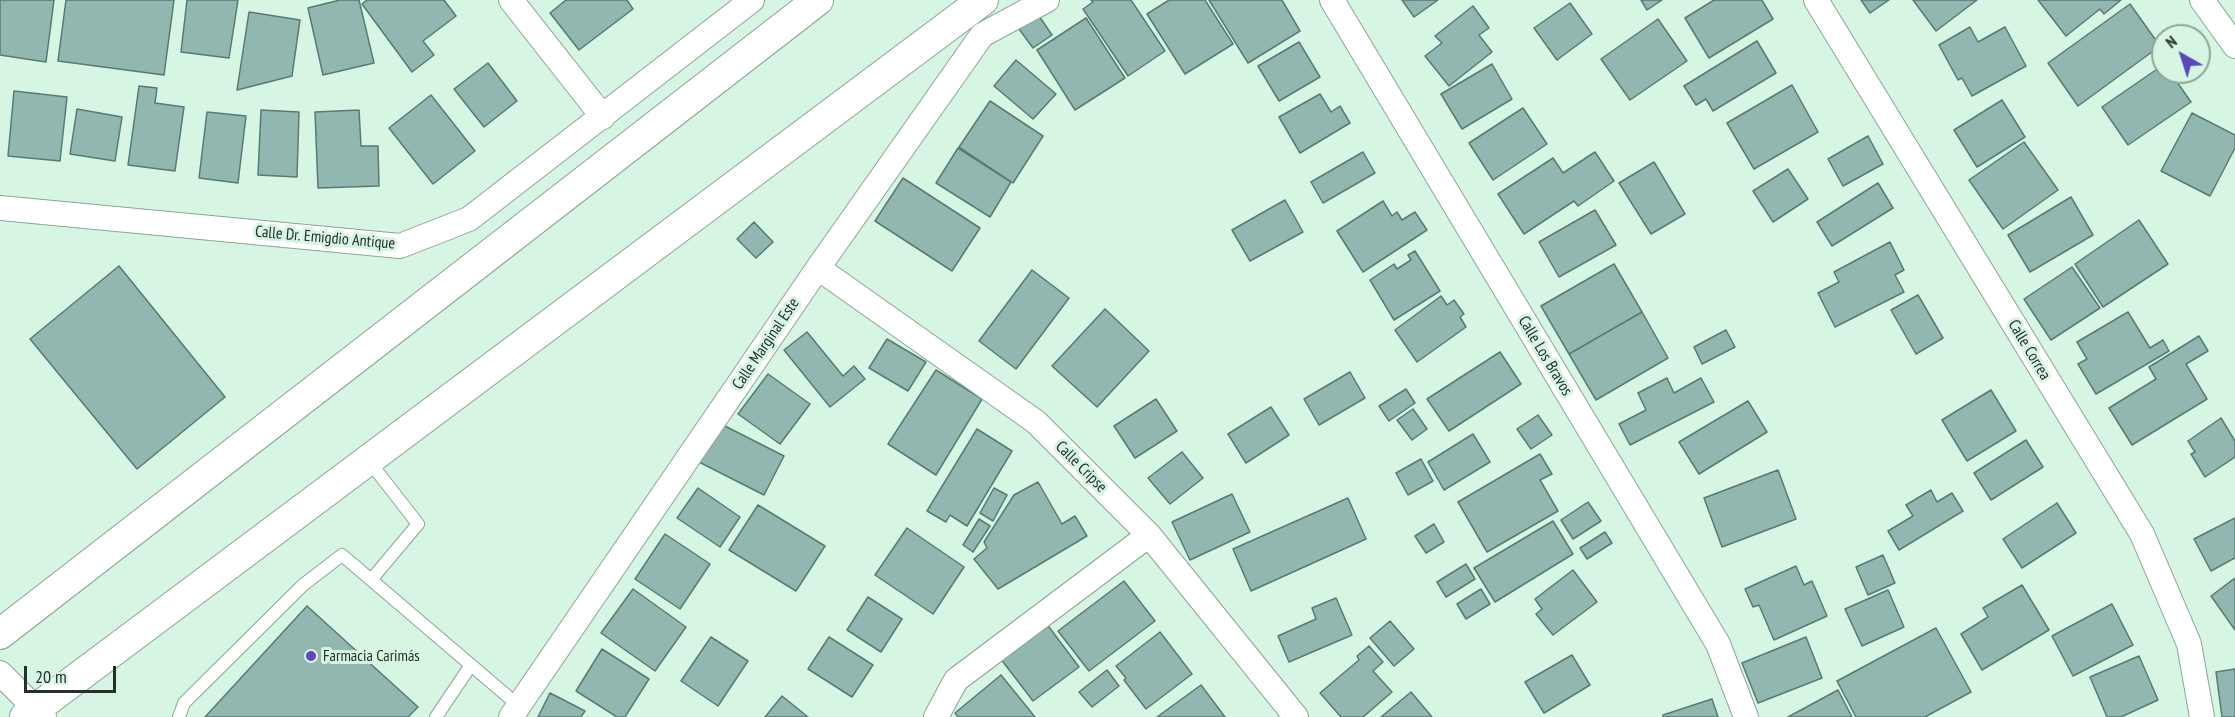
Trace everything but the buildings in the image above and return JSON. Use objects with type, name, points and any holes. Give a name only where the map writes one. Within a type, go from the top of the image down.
[{"type":"street","points":[[511,0],[603,117]]},
{"type":"street","name":"Calle Dr. Emigdio Antique","points":[[0,208],[400,246],[469,219],[752,0]]},
{"type":"street","points":[[0,634],[819,0]]},
{"type":"street","points":[[0,673],[35,714],[369,460],[983,0]]},
{"type":"street","name":"Calle Marginal Este","points":[[515,711],[818,268],[982,35],[1047,0]]},
{"type":"street","name":"Calle Los Bravos","points":[[1332,0],[1718,644],[1746,717]]},
{"type":"street","name":"Calle Correa","points":[[1816,0],[2142,534],[2189,644],[2202,717]]},
{"type":"street","points":[[2202,0],[2235,46]]},
{"type":"street","name":"Calle Cripse","points":[[818,268],[1036,422],[1149,536],[1296,717]]},
{"type":"street","points":[[936,717],[956,680],[1149,536]]},
{"type":"lane","points":[[369,460],[418,524],[371,580]]},
{"type":"lane","points":[[179,717],[184,703],[209,678],[303,585],[342,555],[471,665],[515,711]]},
{"type":"lane","points":[[436,717],[471,665]]},
{"type":"place","name":"Farmacia Carimás","points":[[311,656]]}]
